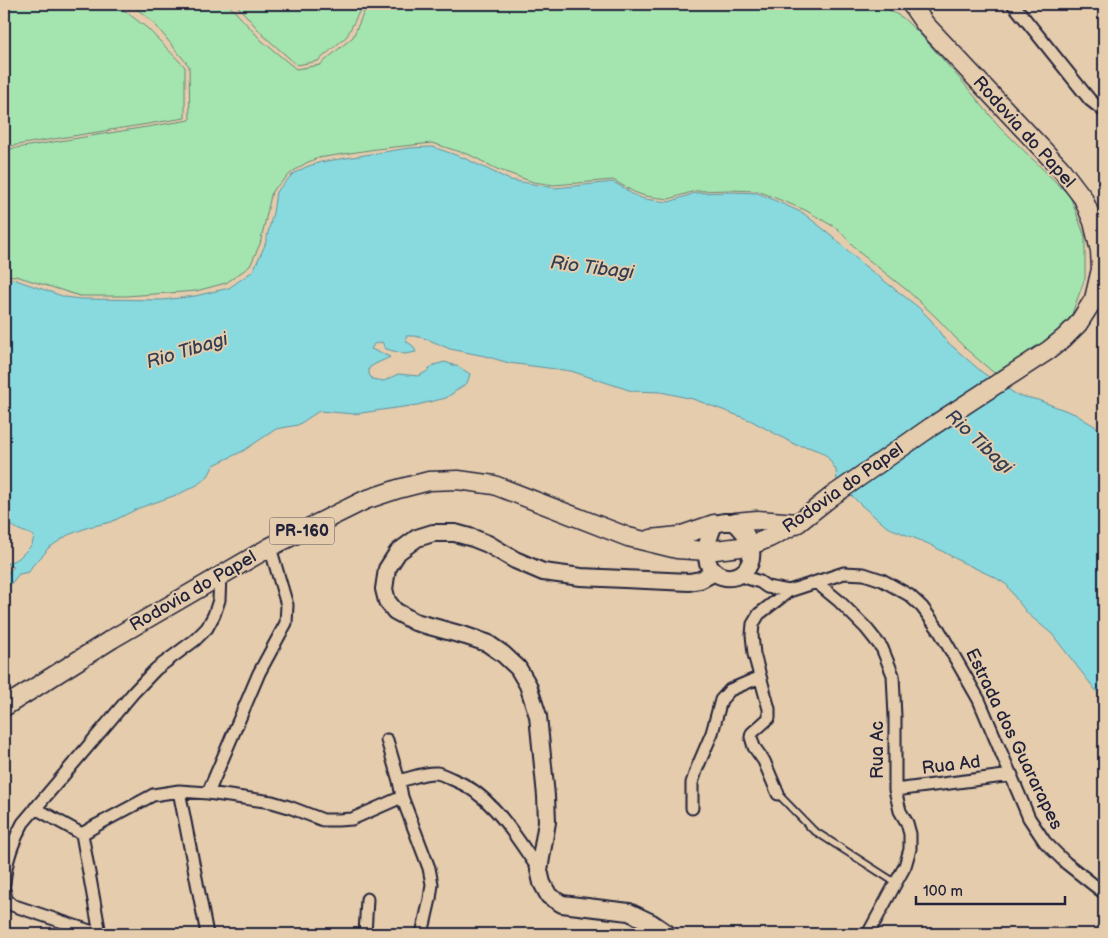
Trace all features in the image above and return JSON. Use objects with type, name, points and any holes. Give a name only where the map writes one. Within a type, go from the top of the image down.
[{"type":"main road","name":"Rodovia do Papel","points":[[897,4],[925,24]]},
{"type":"main road","name":"Rodovia do Papel","points":[[4,707],[112,639],[270,547],[365,500],[398,488],[428,481],[458,480],[494,485],[628,537],[677,549],[707,551],[749,546],[798,523],[832,496],[931,427],[1049,350],[1078,324],[1094,299],[1101,269],[1100,251],[1093,222],[1083,198],[1061,169],[925,24],[911,4]]},
{"type":"main road","points":[[628,537],[652,539],[679,536],[724,522],[757,520],[798,523]]},
{"type":"main road","points":[[714,524],[709,537],[708,563],[720,575],[732,577],[743,570],[751,556],[747,538],[735,522]]},
{"type":"main road","points":[[668,934],[652,923],[629,912],[562,904],[548,896],[539,870],[547,822],[546,796],[538,716],[528,685],[518,668],[487,643],[415,622],[396,611],[387,601],[384,589],[387,569],[398,552],[417,538],[433,533],[455,532],[488,544],[515,560],[542,572],[581,578],[689,582],[700,580],[715,572]]},
{"type":"street","points":[[1013,4],[1090,100],[1104,111]]},
{"type":"street","points":[[208,793],[259,673],[286,623],[288,605],[270,547]]},
{"type":"street","points":[[743,570],[768,588],[789,591]]},
{"type":"street","name":"Estrada dos Guararapes","points":[[789,591],[844,573],[864,574],[882,580],[909,595],[922,607],[939,630],[979,700],[1029,818],[1045,842],[1066,863],[1104,893]]},
{"type":"street","points":[[4,884],[5,867],[13,841],[24,823],[134,692],[156,669],[195,640],[207,628],[219,600],[220,576]]},
{"type":"street","name":"Rua Ac","points":[[816,582],[840,601],[866,628],[882,648],[893,675],[895,790],[900,811],[907,823],[911,840],[908,858],[868,934]]},
{"type":"street","points":[[778,794],[764,761],[754,747],[751,737],[752,733],[769,718],[769,709],[754,654],[752,635],[753,624],[759,614],[789,591]]},
{"type":"street","points":[[692,808],[692,783],[712,733],[721,700],[730,690],[760,677]]},
{"type":"street","points":[[387,740],[402,797],[429,868],[432,884],[422,934]]},
{"type":"street","points":[[399,781],[421,774],[438,773],[462,783],[485,800],[502,817],[539,870]]},
{"type":"street","name":"Rua Ad","points":[[895,790],[1012,775]]},
{"type":"street","points":[[179,791],[207,934]]},
{"type":"street","points":[[82,834],[153,795],[179,791],[272,802],[323,820],[352,819],[402,797]]},
{"type":"street","points":[[36,808],[82,834]]},
{"type":"street","points":[[5,895],[12,905],[99,934],[82,834]]},
{"type":"street","points":[[365,934],[367,899]]},
{"type":"lane","points":[[778,794],[813,830],[896,883]]},
{"type":"green space","points":[[4,4],[116,4],[147,28],[185,67],[185,118],[4,147]]},
{"type":"green space","points":[[131,4],[228,4],[262,41],[296,69],[320,65],[353,37],[364,12],[365,4],[879,4],[903,18],[920,34],[999,126],[1070,196],[1085,237],[1085,278],[1070,319],[1029,354],[994,373],[966,349],[908,291],[860,253],[838,229],[805,210],[758,191],[695,191],[669,199],[645,196],[613,180],[554,185],[533,182],[497,169],[470,155],[432,143],[318,158],[292,172],[272,191],[260,244],[250,266],[226,283],[196,291],[126,296],[80,296],[16,276],[4,275],[4,150],[190,120],[189,66],[153,22]]},
{"type":"green space","points":[[236,4],[361,4],[347,36],[318,61],[297,65],[264,36]]},
{"type":"water","name":"Rio Tibagi","points":[[433,147],[464,158],[510,180],[555,188],[613,182],[644,199],[669,202],[695,193],[758,193],[803,213],[831,235],[861,263],[918,307],[931,320],[945,340],[983,373],[1017,395],[1038,400],[1075,414],[1104,432],[1104,701],[1052,634],[1028,614],[1007,585],[929,544],[887,527],[837,481],[836,470],[827,456],[819,451],[796,445],[750,420],[693,399],[661,392],[632,391],[571,371],[509,363],[450,349],[415,336],[406,336],[406,341],[413,346],[416,352],[405,354],[386,349],[382,342],[374,344],[371,349],[390,357],[369,368],[369,374],[372,379],[384,381],[398,374],[418,376],[434,365],[445,362],[459,367],[470,374],[467,383],[446,398],[417,405],[354,414],[319,411],[298,425],[276,429],[243,451],[214,465],[208,476],[197,485],[179,494],[139,508],[111,522],[89,527],[68,535],[47,549],[29,572],[19,574],[4,592],[4,576],[14,567],[6,564],[19,558],[32,545],[34,536],[13,526],[4,527],[4,278],[13,279],[65,297],[80,299],[163,300],[195,296],[229,288],[253,271],[265,245],[276,192],[293,174],[321,162],[409,148]]}]
